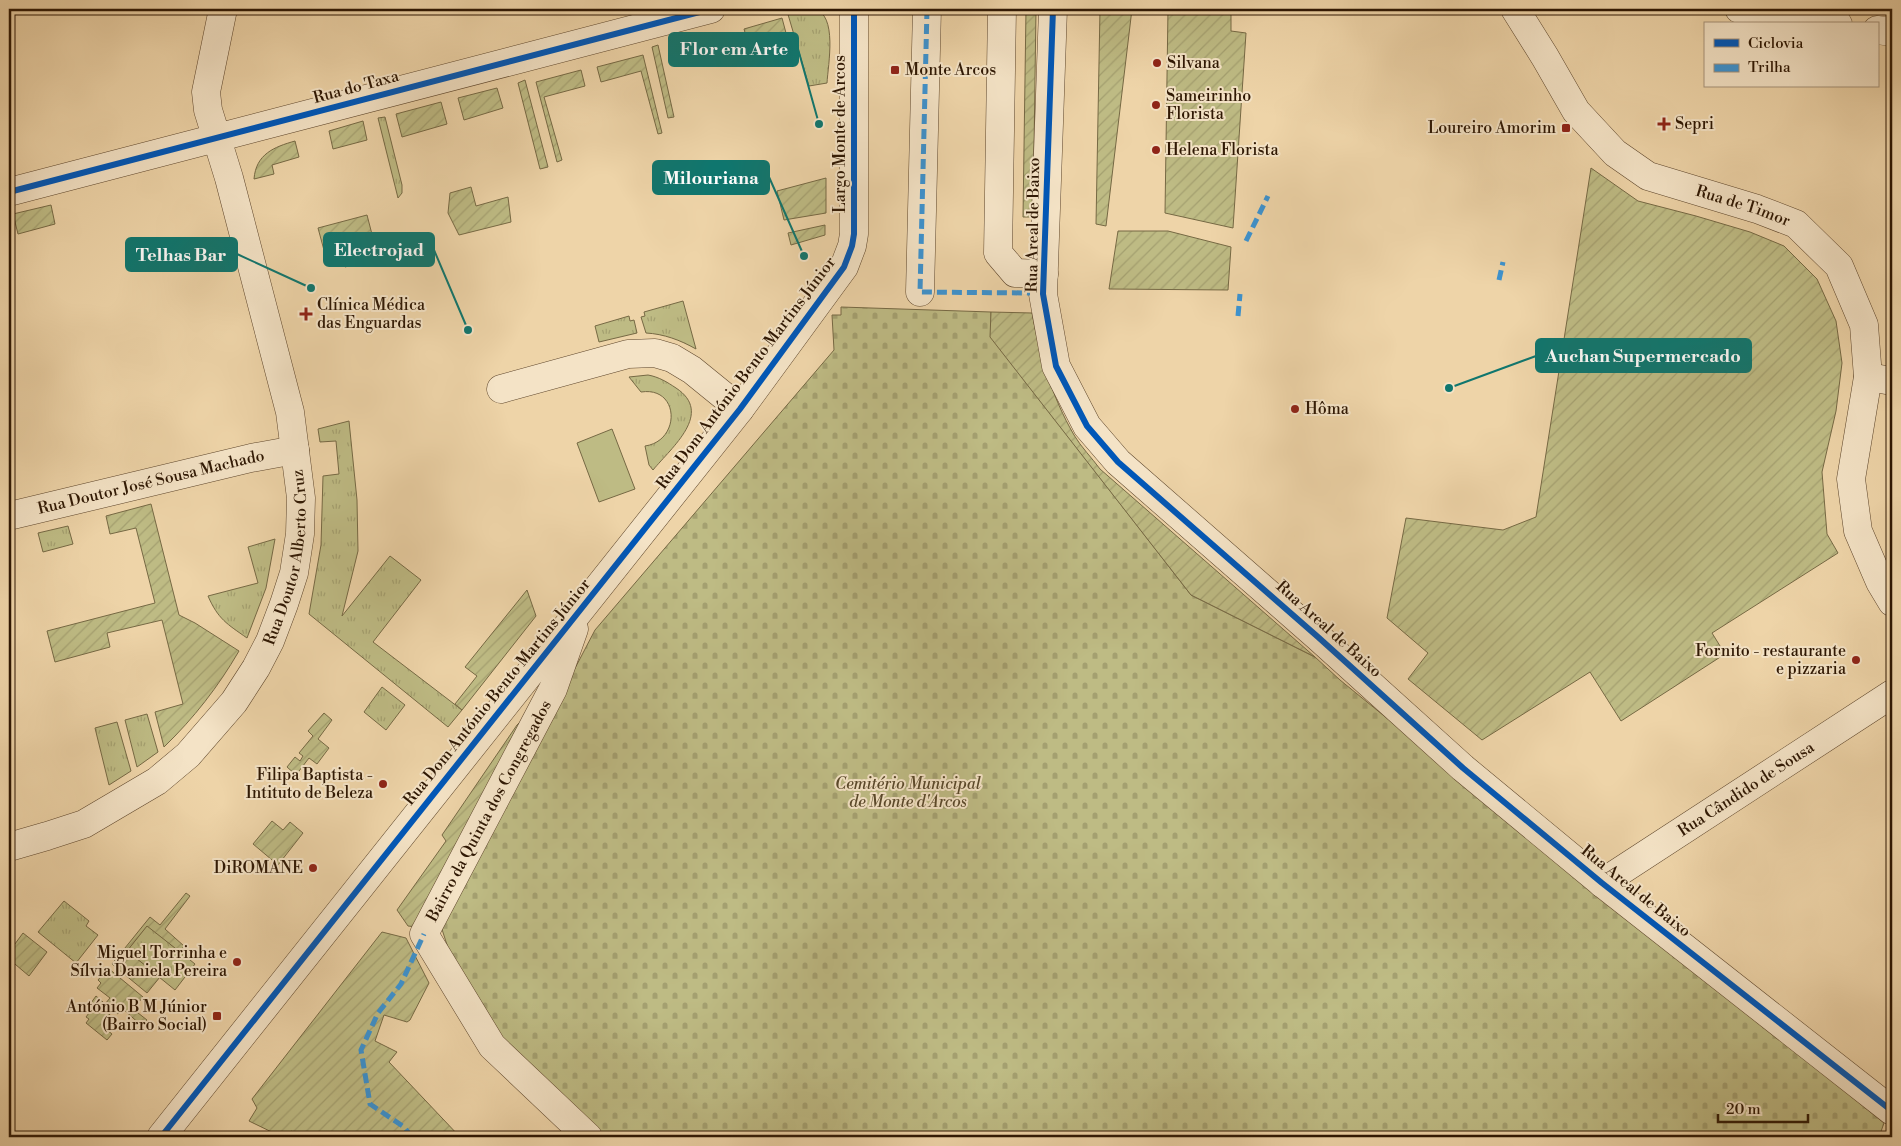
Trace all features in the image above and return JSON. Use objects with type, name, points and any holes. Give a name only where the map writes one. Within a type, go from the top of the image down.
[{"type":"street","name":"Rua Doutor Alberto Cruz","points":[[9,847],[84,824],[158,781],[194,750],[234,702],[270,641],[294,573],[300,534],[301,498],[290,412],[208,110],[206,92],[223,9]]},
{"type":"street","name":"Rua do Taxa","points":[[9,192],[711,9]]},
{"type":"street","name":"Largo Monte de Arcos","points":[[848,259],[854,234],[854,9]]},
{"type":"street","points":[[920,292],[927,9]]},
{"type":"street","name":"Rua Areal de Baixo","points":[[1002,9],[998,253],[1015,273],[1044,274]]},
{"type":"street","name":"Rua Areal de Baixo","points":[[1053,9],[1043,294],[1056,366],[1087,426],[1118,462],[1464,768],[1602,883],[1892,1111]]},
{"type":"street","name":"Rua de Timor","points":[[1515,9],[1576,111],[1615,153],[1648,176],[1757,208],[1796,224],[1839,266],[1864,325],[1880,379],[1851,479],[1858,531],[1880,582],[1892,602]]},
{"type":"street","points":[[1739,9],[1825,22]]},
{"type":"street","points":[[1878,30],[1892,32]]},
{"type":"street","name":"Rua Dom António Bento Martins Júnior","points":[[161,1137],[740,408],[839,276],[848,259]]},
{"type":"street","points":[[501,389],[628,354],[655,353],[672,358],[692,370],[740,408]]},
{"type":"street","name":"Rua Doutor José Sousa Machado","points":[[9,516],[251,458],[295,450]]},
{"type":"street","name":"Bairro da Quinta dos Congregados","points":[[580,610],[553,689],[424,934],[492,1046],[588,1137]]},
{"type":"street","name":"Rua Cândido de Sousa","points":[[1602,883],[1892,694]]},
{"type":"green space","points":[[814,9],[821,13],[826,20],[830,41],[827,83],[809,86],[787,11]]},
{"type":"green space","points":[[1026,9],[1036,9],[1033,217],[1023,217]]},
{"type":"green space","points":[[1100,9],[1132,9],[1106,226],[1096,224]]},
{"type":"green space","points":[[1168,9],[1231,9],[1231,31],[1246,33],[1233,228],[1165,213]]},
{"type":"green space","points":[[782,18],[786,33],[748,43],[744,29]]},
{"type":"green space","points":[[658,45],[674,117],[668,118],[652,47]]},
{"type":"green space","points":[[643,55],[662,133],[658,134],[641,71],[601,82],[597,67]]},
{"type":"green space","points":[[581,70],[585,86],[544,97],[562,160],[557,162],[536,82]]},
{"type":"green space","points":[[525,80],[548,167],[540,169],[518,83]]},
{"type":"green space","points":[[497,88],[503,108],[464,120],[458,98]]},
{"type":"green space","points":[[441,102],[447,124],[402,137],[396,114]]},
{"type":"green space","points":[[385,117],[402,185],[402,193],[398,198],[378,118]]},
{"type":"green space","points":[[363,121],[367,140],[333,149],[329,131]]},
{"type":"green space","points":[[295,141],[299,157],[272,165],[274,174],[254,179],[258,163],[267,153]]},
{"type":"green space","points":[[1591,168],[1638,201],[1750,232],[1784,246],[1817,279],[1836,321],[1842,363],[1836,411],[1822,472],[1827,534],[1838,553],[1712,633],[1725,654],[1621,721],[1590,672],[1482,740],[1408,679],[1428,653],[1387,618],[1406,518],[1503,530],[1536,517]]},
{"type":"green space","points":[[826,178],[826,213],[784,220],[777,191]]},
{"type":"green space","points":[[471,187],[476,206],[508,197],[511,222],[459,235],[448,213],[450,193]]},
{"type":"green space","points":[[51,205],[55,224],[18,234],[13,214]]},
{"type":"green space","points":[[367,215],[374,242],[362,246],[366,261],[345,267],[340,249],[325,254],[318,228]]},
{"type":"green space","points":[[825,225],[825,235],[791,245],[788,233]]},
{"type":"green space","points":[[1118,231],[1168,231],[1231,247],[1228,290],[1109,289]]},
{"type":"green space","points":[[683,301],[696,349],[672,338],[646,333],[641,317],[645,316],[644,312]]},
{"type":"green space","name":"Cemitério Municipal de Monte d'Arcos","points":[[841,307],[991,312],[991,337],[1191,595],[1315,657],[1340,680],[1884,1123],[1879,1137],[600,1137],[498,1040],[459,982],[439,920],[468,873],[595,630],[834,350],[832,315],[841,315]]},
{"type":"green space","points":[[991,312],[1032,313],[1043,360],[1059,406],[1077,439],[1100,469],[1315,657],[1191,595],[990,337]]},
{"type":"green space","points":[[629,316],[630,321],[634,320],[637,333],[599,342],[595,326]]},
{"type":"green space","points":[[648,375],[663,380],[676,388],[687,398],[691,408],[686,430],[679,441],[653,470],[649,465],[645,446],[657,442],[665,435],[670,425],[671,415],[669,405],[663,397],[654,392],[641,392],[629,377]]},
{"type":"green space","points":[[349,421],[357,500],[358,551],[342,616],[390,556],[421,580],[373,642],[462,710],[448,727],[309,614],[321,545],[323,476],[339,474],[336,441],[320,442],[318,429]]},
{"type":"green space","points":[[612,429],[635,489],[599,502],[577,443]]},
{"type":"green space","points":[[151,504],[179,615],[239,651],[205,702],[164,747],[155,712],[183,704],[162,620],[107,633],[110,647],[55,662],[47,631],[155,603],[136,528],[110,534],[106,516]]},
{"type":"green space","points":[[68,526],[73,544],[43,552],[38,533]]},
{"type":"green space","points":[[275,539],[266,588],[247,638],[224,620],[208,596],[258,583],[248,547]]},
{"type":"green space","points":[[527,590],[536,616],[462,710],[455,704],[477,676],[465,667]]},
{"type":"green space","points":[[382,687],[405,705],[386,730],[364,712]]},
{"type":"green space","points":[[544,699],[417,927],[408,926],[397,910],[446,841],[442,835],[517,725]]},
{"type":"green space","points":[[324,713],[332,720],[318,739],[329,748],[317,764],[309,758],[296,775],[287,767],[295,757],[300,761],[303,756],[299,753],[313,736],[308,731]]},
{"type":"green space","points":[[147,714],[158,752],[137,767],[125,720]]},
{"type":"green space","points":[[117,722],[131,771],[109,785],[95,728]]},
{"type":"green space","points":[[272,821],[283,830],[290,822],[303,833],[278,865],[253,844]]},
{"type":"green space","points":[[186,893],[190,896],[165,929],[184,946],[180,952],[147,926],[127,951],[160,977],[147,993],[112,964],[150,917],[160,925]]},
{"type":"green space","points":[[64,901],[89,921],[86,926],[98,935],[76,963],[38,932]]},
{"type":"green space","points":[[147,925],[195,964],[175,990],[127,951]]},
{"type":"green space","points":[[382,932],[406,938],[429,983],[410,1020],[407,1022],[384,1015],[375,1041],[397,1052],[389,1062],[460,1137],[304,1137],[291,1131],[288,1137],[282,1137],[249,1121],[257,1108],[252,1099]]},
{"type":"green space","points":[[23,933],[47,952],[29,976],[9,959],[9,952]]},
{"type":"green space","points":[[108,968],[143,997],[133,1009],[147,1020],[142,1026],[123,1009],[118,1014],[105,1004],[110,998],[97,988],[101,983],[98,980]]},
{"type":"green space","points":[[96,996],[103,1002],[99,1006],[115,1019],[107,1030],[112,1034],[107,1040],[86,1023],[89,1019],[86,1017],[89,1013],[86,1010]]},
{"type":"marked path","points":[[927,9],[920,292],[1030,293]]},
{"type":"marked path","points":[[1246,241],[1268,196]]},
{"type":"marked path","points":[[1499,280],[1503,262]]},
{"type":"marked path","points":[[1238,316],[1240,294]]},
{"type":"marked path","points":[[412,1137],[404,1127],[370,1104],[361,1050],[378,1013],[401,984],[424,934]]},
{"type":"cycle path","points":[[9,192],[711,9]]},
{"type":"cycle path","points":[[161,1137],[740,409],[844,267],[852,246],[854,234],[854,9]]},
{"type":"cycle path","points":[[1053,9],[1043,294],[1056,366],[1087,426],[1118,462],[1318,637],[1463,768],[1602,883],[1892,1111]]},
{"type":"place","name":"Silvana","points":[[1157,63]]},
{"type":"place","name":"Monte Arcos","points":[[895,70]]},
{"type":"place","name":"Sameirinho Florista","points":[[1156,105]]},
{"type":"place","name":"Flor em Arte","points":[[819,124]]},
{"type":"place","name":"Sepri","points":[[1664,124]]},
{"type":"place","name":"Loureiro Amorim","points":[[1566,128]]},
{"type":"place","name":"Helena Florista","points":[[1156,150]]},
{"type":"place","name":"Milouriana","points":[[804,256]]},
{"type":"place","name":"Telhas Bar","points":[[311,288]]},
{"type":"place","name":"Clínica Médica das Enguardas","points":[[306,314]]},
{"type":"place","name":"Electrojad","points":[[468,330]]},
{"type":"place","name":"Auchan Supermercado","points":[[1449,388]]},
{"type":"place","name":"Hôma","points":[[1295,409]]},
{"type":"place","name":"Fornito - restaurante e pizzaria","points":[[1856,660]]},
{"type":"place","name":"Filipa Baptista - Intituto de Beleza","points":[[383,784]]},
{"type":"place","name":"DiROMANE","points":[[313,868]]},
{"type":"place","name":"Miguel Torrinha e Sílvia Daniela Pereira","points":[[237,962]]},
{"type":"place","name":"António B M Júnior (Bairro Social)","points":[[217,1016]]}]
